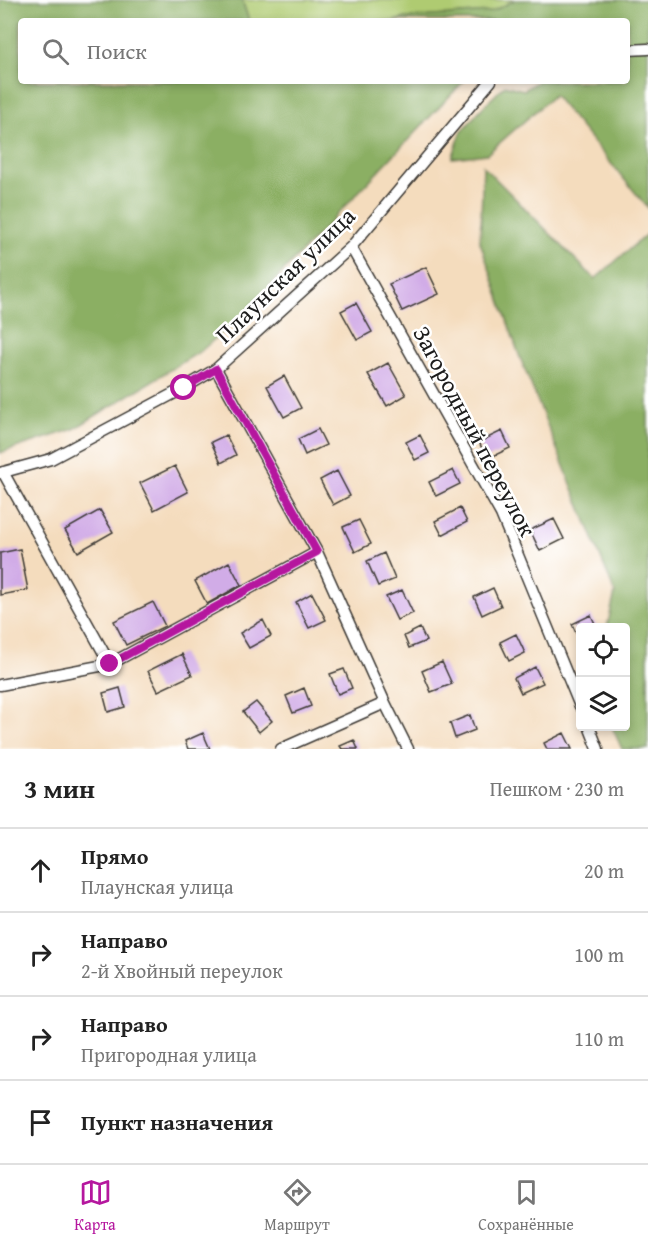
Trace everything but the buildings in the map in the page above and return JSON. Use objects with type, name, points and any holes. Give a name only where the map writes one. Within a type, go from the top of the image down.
[{"type":"street","points":[[630,50],[648,49]]},
{"type":"street","name":"Плаунская улица","points":[[2,472],[51,459],[216,369],[351,247],[488,84]]},
{"type":"street","name":"Загородный переулок","points":[[351,247],[501,514],[576,696]]},
{"type":"street","points":[[216,369],[317,552],[385,704],[408,749]]},
{"type":"street","points":[[2,472],[110,664]]},
{"type":"street","points":[[0,685],[110,664],[317,552]]},
{"type":"street","points":[[281,749],[385,704]]},
{"type":"street","points":[[591,731],[598,749]]},
{"type":"green space","points":[[0,0],[242,0],[248,18],[18,18],[18,84],[461,84],[241,316],[201,351],[74,429],[0,453]]},
{"type":"green space","points":[[242,0],[515,0],[491,12],[406,18],[248,18]]},
{"type":"green space","points":[[515,0],[648,0],[648,208],[554,95],[487,154],[452,158],[461,133],[505,85],[524,90],[533,84],[630,84],[630,18],[406,18],[491,12]]},
{"type":"green space","points":[[483,166],[595,279],[648,233],[648,749],[622,749],[614,731],[630,731],[630,623],[608,623],[615,593],[519,355],[480,242]]},
{"type":"route","points":[[110,664],[317,552],[216,369],[184,388]]}]
